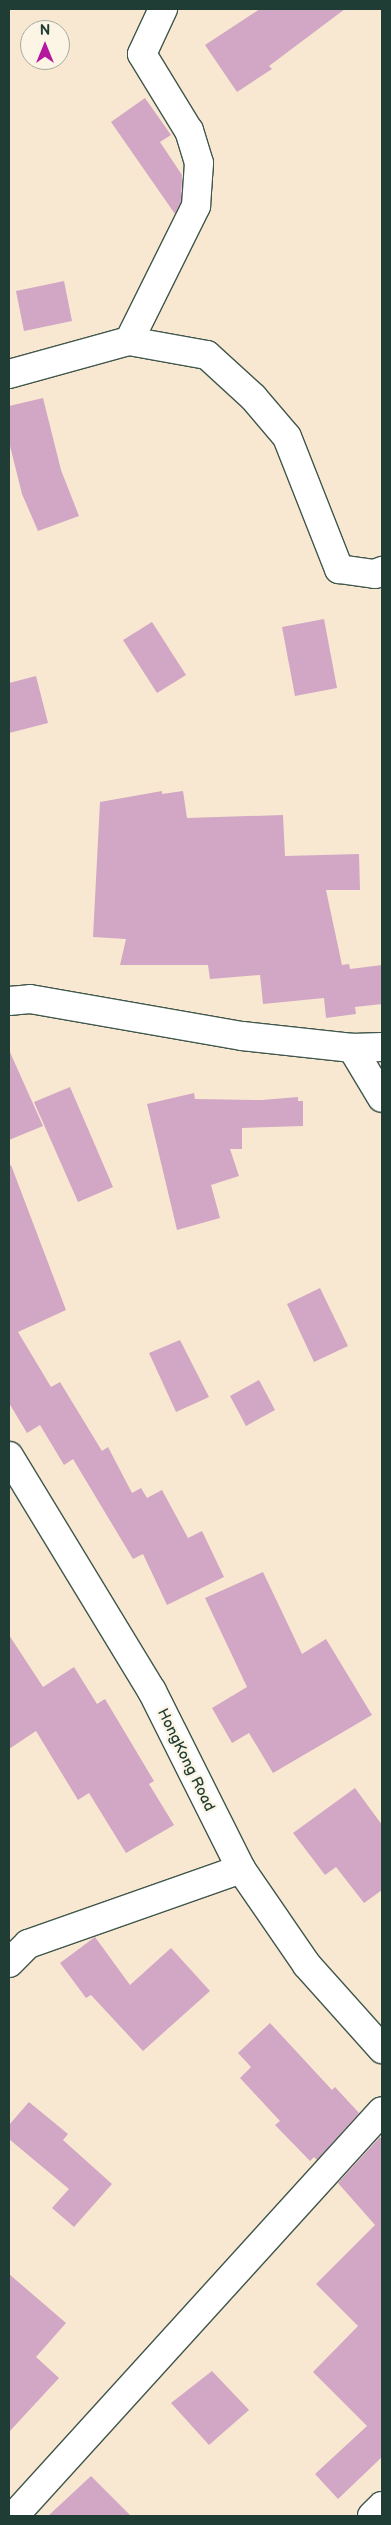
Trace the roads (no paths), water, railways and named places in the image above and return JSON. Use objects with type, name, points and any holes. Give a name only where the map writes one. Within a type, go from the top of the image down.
[{"type":"street","points":[[130,341],[196,206],[199,163],[189,132],[142,54],[163,9]]},
{"type":"street","points":[[9,374],[130,341],[207,356],[252,397],[288,437],[322,534],[339,569],[375,574],[382,571]]},
{"type":"street","points":[[9,1001],[30,999],[242,1036],[352,1048],[382,1047]]},
{"type":"street","points":[[352,1048],[382,1098]]},
{"type":"street","name":"HongKong Road","points":[[9,1456],[152,1691],[240,1869],[307,1965],[382,2049]]},
{"type":"street","points":[[9,1963],[28,1944],[240,1869]]},
{"type":"street","points":[[14,2516],[382,2111]]},
{"type":"street","points":[[372,2516],[382,2506]]}]
